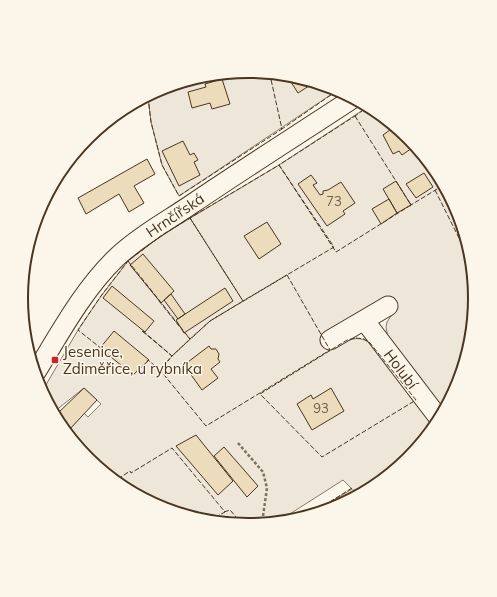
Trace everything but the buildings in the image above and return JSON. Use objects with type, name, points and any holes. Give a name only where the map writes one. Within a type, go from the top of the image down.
[{"type":"street","name":"Hrnčířská","points":[[39,367],[82,300],[100,275],[117,257],[139,239],[348,102]]},
{"type":"street","points":[[330,340],[388,306]]},
{"type":"street","name":"Holubí","points":[[364,320],[436,414]]},
{"type":"path","points":[[238,443],[263,472],[268,488],[263,519]]},
{"type":"shaded area","points":[[234,78],[263,78],[292,82],[331,94],[179,196],[162,165],[151,122],[149,102],[164,95],[205,82]]},
{"type":"shaded area","points":[[363,110],[394,133],[414,153],[432,176],[446,201],[457,228],[465,255],[469,284],[469,313],[465,342],[452,383],[441,406],[388,337],[386,327],[387,322],[393,313],[322,336],[330,350],[345,342],[355,339],[365,340],[370,343],[431,422],[414,444],[383,473],[359,489],[333,502],[326,504],[352,489],[343,480],[287,516],[263,519],[234,519],[205,515],[178,507],[151,496],[126,482],[114,473],[83,444],[70,428],[84,413],[88,417],[101,404],[84,388],[58,409],[46,385],[78,330],[101,296],[128,261],[162,235],[279,165]]},
{"type":"fence","points":[[149,102],[151,122],[162,165],[179,196],[282,129],[271,79]]},
{"type":"fence","points":[[281,128],[282,129],[332,94]]},
{"type":"fence","points":[[356,117],[355,116],[363,110]]},
{"type":"fence","points":[[355,116],[411,205],[336,252],[279,165],[355,116]]},
{"type":"fence","points":[[279,165],[334,247],[243,301],[190,218],[279,165]]},
{"type":"fence","points":[[410,203],[411,205],[439,188]]},
{"type":"fence","points":[[435,190],[461,242]]},
{"type":"fence","points":[[190,218],[243,301],[210,321],[190,339],[128,261],[162,235],[190,218]]},
{"type":"fence","points":[[102,349],[78,330],[101,296],[128,261],[132,267]]},
{"type":"fence","points":[[287,275],[330,350],[206,426],[160,370],[172,356],[210,321],[287,275]]},
{"type":"fence","points":[[159,301],[179,326]]},
{"type":"fence","points":[[142,331],[172,356],[190,339],[183,331]]},
{"type":"fence","points":[[143,331],[172,356],[160,370],[148,360],[147,362]]},
{"type":"fence","points":[[356,338],[364,339],[370,343],[416,400],[322,457],[260,394],[347,340],[356,338]]},
{"type":"fence","points":[[120,478],[130,471],[131,473],[172,448],[225,512],[217,517]]},
{"type":"fence","points":[[325,505],[352,488],[354,491]]},
{"type":"fence","points":[[224,512],[230,510],[238,519]]},
{"type":"place","name":"Jesenice, Zdiměřice, u rybníka","points":[[55,360]]}]
